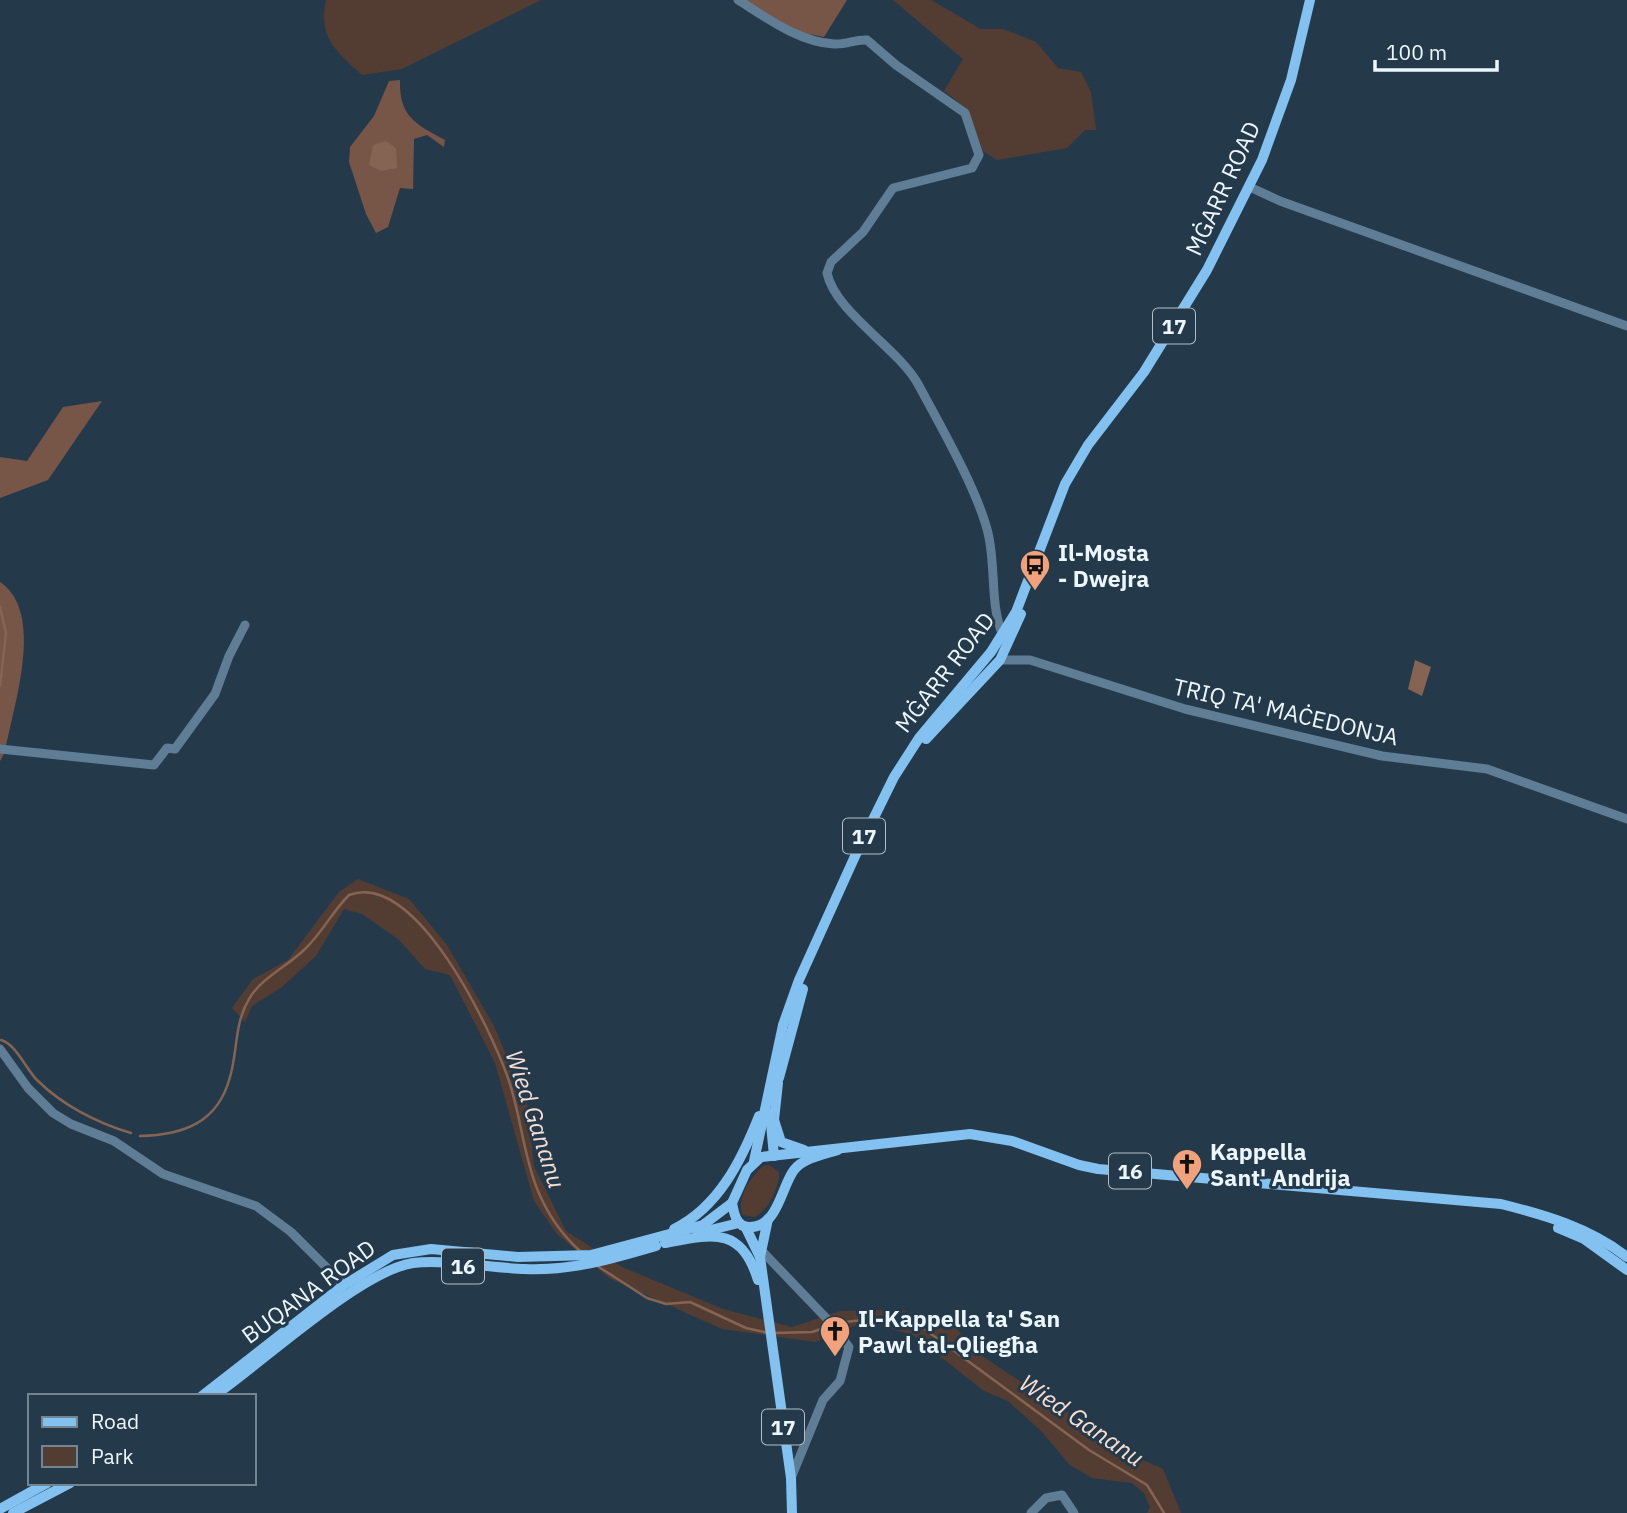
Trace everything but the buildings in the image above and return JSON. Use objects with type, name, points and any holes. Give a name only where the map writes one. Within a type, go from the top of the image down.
[{"type":"main road","name":"MĠARR ROAD","points":[[778,1156],[769,1116],[805,982],[888,803],[924,742],[1000,660],[1005,638],[1065,484],[1088,445],[1144,372],[1178,321],[1249,186],[1291,80],[1310,0]]},
{"type":"main road","name":"MĠARR ROAD","points":[[754,1161],[783,1025],[799,980],[894,777],[919,738],[1005,638],[1070,486],[1186,321],[1254,189],[1296,85],[1316,0]]},
{"type":"main road","points":[[645,1242],[691,1220],[713,1200],[726,1182],[760,1113],[783,1025]]},
{"type":"main road","points":[[778,1083],[774,1120],[781,1142],[800,1149],[838,1150]]},
{"type":"main road","name":"16","points":[[732,1203],[754,1161],[958,1134],[982,1135],[1098,1169],[1501,1204],[1535,1212],[1586,1232],[1627,1257]]},
{"type":"main road","name":"16","points":[[743,1225],[768,1219],[792,1175],[802,1164],[838,1150]]},
{"type":"main road","points":[[778,1156],[792,1175]]},
{"type":"main road","name":"16","points":[[1426,1197],[1515,1213],[1555,1226],[1584,1239],[1627,1269]]},
{"type":"main road","points":[[732,1203],[743,1225]]},
{"type":"main road","name":"BUQANA ROAD","points":[[205,1394],[345,1285],[380,1262],[408,1251],[431,1249],[518,1257],[591,1255],[703,1225],[732,1203]]},
{"type":"main road","name":"17","points":[[768,1219],[762,1255],[770,1342],[791,1478],[792,1513]]},
{"type":"main road","name":"BUQANA ROAD","points":[[217,1394],[351,1293],[400,1267],[430,1263],[529,1269],[583,1266],[743,1225]]},
{"type":"main road","name":"17","points":[[743,1225],[762,1255]]},
{"type":"main road","points":[[665,1243],[720,1236],[736,1241],[746,1250],[766,1303]]},
{"type":"main road","points":[[0,1509],[43,1485]]},
{"type":"main road","points":[[13,1513],[66,1485]]},
{"type":"street","points":[[738,0],[784,28],[820,41],[836,44],[867,40],[896,65],[956,105],[969,120],[979,155],[972,168],[968,172],[893,188],[863,232],[831,262],[827,273],[836,294],[916,380],[977,502],[988,532],[996,582],[996,618],[1017,659]]},
{"type":"street","points":[[1254,189],[1280,201],[1627,326]]},
{"type":"street","points":[[0,749],[155,765],[167,748],[175,749],[215,694],[229,656],[246,625]]},
{"type":"street","name":"TRIQ TA' MAĊEDONJA","points":[[1000,660],[1017,659],[1185,709],[1382,756],[1487,769],[1627,819]]},
{"type":"street","points":[[0,1049],[28,1088],[71,1125],[109,1139],[163,1174],[248,1202],[263,1210],[291,1232],[345,1285]]},
{"type":"street","points":[[762,1255],[828,1320],[849,1347],[840,1381],[823,1400],[791,1478]]},
{"type":"street","points":[[1031,1513],[1046,1498],[1062,1495],[1074,1513]]},
{"type":"green space","points":[[326,0],[541,0],[402,69],[362,75],[331,43],[325,24]]},
{"type":"green space","points":[[893,0],[931,0],[981,29],[1003,29],[1036,42],[1058,68],[1081,72],[1091,92],[1096,130],[1085,130],[1067,148],[997,160],[983,151],[968,110],[944,91],[963,59]]},
{"type":"green space","points":[[358,879],[409,899],[447,945],[494,1026],[528,1107],[534,1166],[566,1231],[622,1267],[723,1309],[792,1327],[840,1311],[900,1310],[952,1324],[982,1356],[1134,1456],[1163,1469],[1181,1513],[1147,1513],[1150,1507],[1144,1493],[1132,1483],[1092,1478],[1070,1465],[1042,1432],[1008,1401],[984,1391],[914,1336],[866,1321],[815,1342],[722,1329],[609,1278],[557,1234],[534,1201],[495,1063],[450,975],[425,969],[398,939],[362,914],[344,909],[316,956],[282,987],[252,1006],[245,1022],[232,1008],[253,979],[288,960],[339,892]]},
{"type":"green space","points":[[769,1165],[779,1172],[772,1198],[765,1209],[755,1217],[742,1215],[741,1201],[746,1188],[763,1166]]},
{"type":"shaded area","points":[[744,0],[847,0],[824,37],[788,30]]},
{"type":"shaded area","points":[[400,80],[400,92],[406,111],[425,129],[445,140],[444,147],[427,135],[414,139],[413,189],[400,188],[388,227],[376,233],[366,214],[349,162],[350,147],[374,116],[389,81]]},
{"type":"shaded area","points":[[386,141],[396,148],[397,168],[381,171],[369,165],[373,145]]},
{"type":"shaded area","points":[[102,401],[48,480],[0,498],[0,457],[27,461],[63,407]]},
{"type":"shaded area","points":[[0,582],[14,596],[21,615],[24,638],[19,687],[5,752],[0,761]]},
{"type":"shaded area","points":[[1415,660],[1431,667],[1422,696],[1408,689]]},
{"type":"waterway","points":[[0,607],[6,633],[0,686]]},
{"type":"waterway","name":"Wied Gananu","points":[[140,1136],[171,1133],[208,1116],[224,1093],[230,1077],[241,1018],[254,992],[305,949],[349,895],[374,894],[400,906],[424,929],[447,958],[467,992],[508,1078],[538,1191],[555,1223],[580,1251]]},
{"type":"waterway","points":[[1,1040],[11,1046],[37,1080],[57,1097],[105,1124],[131,1133]]},
{"type":"waterway","name":"Wied Gananu","points":[[599,1267],[647,1298],[666,1304],[690,1302],[746,1328],[768,1333]]},
{"type":"waterway","name":"Wied Gananu","points":[[836,1324],[880,1320],[923,1328],[1089,1450],[1147,1485],[1164,1513]]},
{"type":"waterway","name":"Wied Gananu","points":[[774,1333],[812,1332],[830,1326]]},
{"type":"place","name":"Il-Mosta - Dwejra","points":[[1035,592]]},
{"type":"place","name":"Kappella Sant' Andrija","points":[[1187,1191]]},
{"type":"place","name":"Il-Kappella ta' San Pawl tal-Qliegħa","points":[[835,1358]]}]
